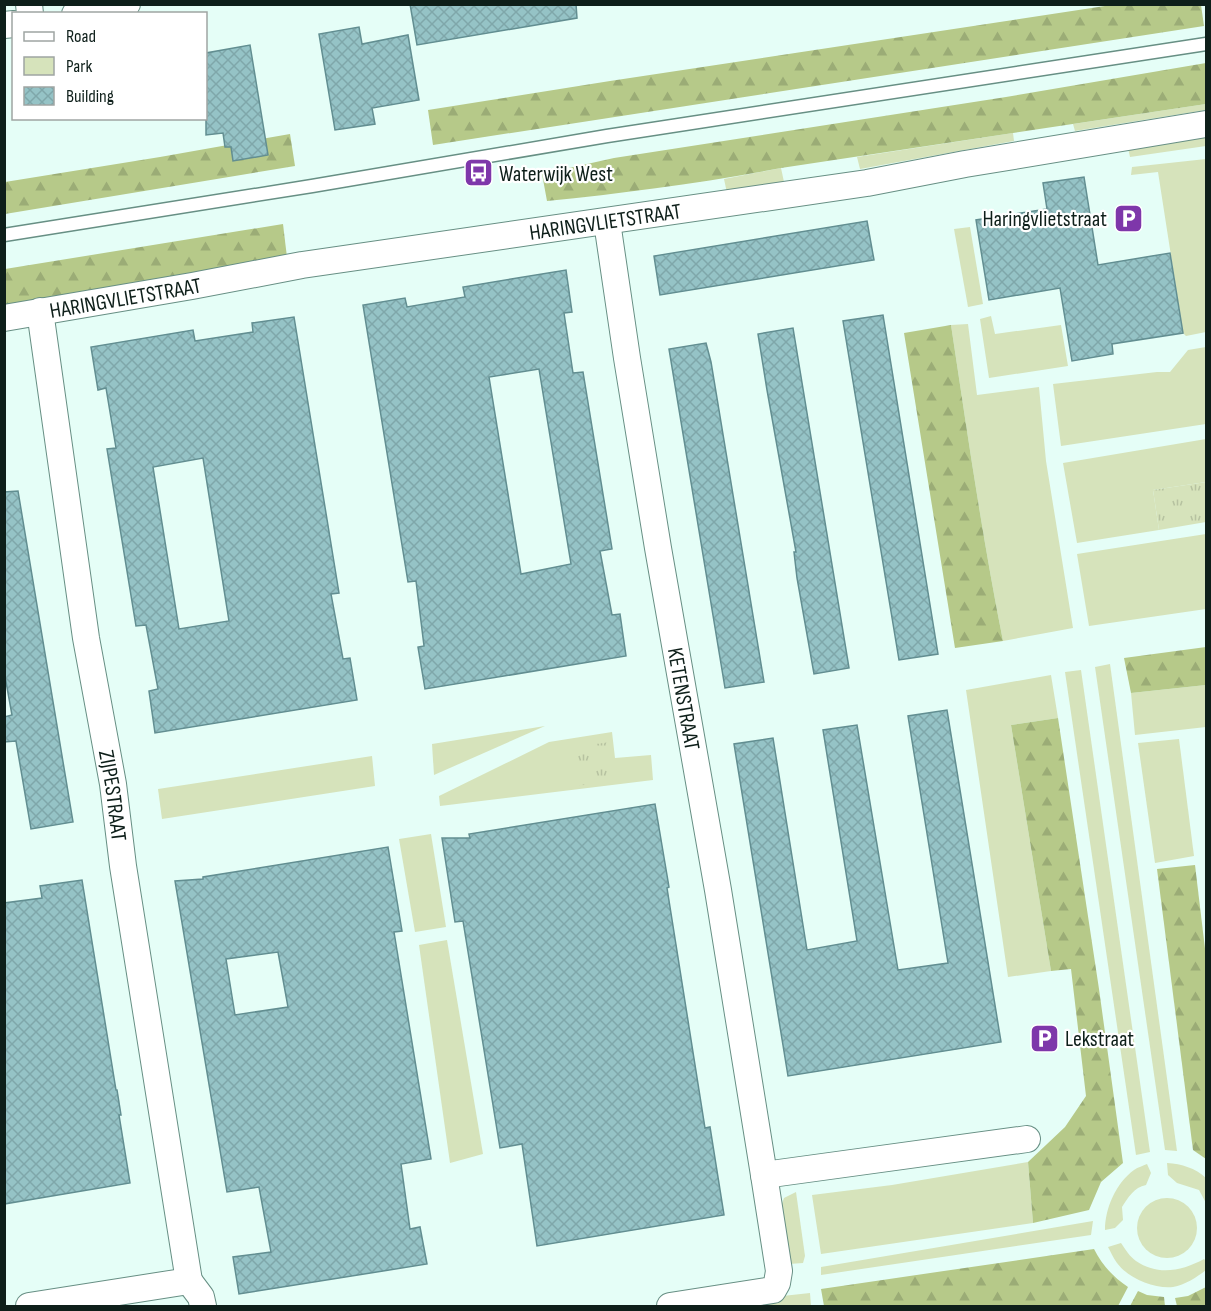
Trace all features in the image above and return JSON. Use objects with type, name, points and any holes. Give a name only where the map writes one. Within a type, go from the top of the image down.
[{"type":"street","points":[[85,12],[127,4]]},
{"type":"street","name":"HARINGVLIETSTRAAT","points":[[4,318],[314,263],[867,183],[976,162],[1206,124]]},
{"type":"street","name":"KETENSTRAAT","points":[[607,222],[656,536],[732,971],[764,1175]]},
{"type":"street","name":"ZIJPESTRAAT","points":[[40,311],[86,638],[113,784],[123,866],[189,1281]]},
{"type":"street","points":[[670,1306],[772,1290],[777,1283],[779,1271],[764,1175],[1027,1139]]},
{"type":"street","points":[[29,1306],[189,1281],[201,1297],[203,1306]]},
{"type":"lane","points":[[4,235],[596,138],[1206,44]]},
{"type":"green space","points":[[1118,4],[1201,5],[1204,26],[433,145],[428,110]]},
{"type":"green space","points":[[1206,63],[1206,104],[693,183],[547,201],[542,174],[614,158],[1006,97]]},
{"type":"green space","points":[[1206,104],[1206,110],[1075,131],[1073,124]]},
{"type":"green space","points":[[1013,133],[1014,141],[860,169],[857,157]]},
{"type":"green space","points":[[290,134],[295,166],[5,214],[5,182]]},
{"type":"green space","points":[[1206,136],[1206,146],[1130,157],[1128,148]]},
{"type":"green space","points":[[1206,159],[1206,332],[1186,336],[1183,333],[1158,172],[1131,175],[1132,167]]},
{"type":"green space","points":[[781,168],[784,182],[727,193],[724,179]]},
{"type":"green space","points":[[283,224],[289,274],[5,320],[5,269]]},
{"type":"green space","points":[[970,227],[983,304],[968,307],[954,229]]},
{"type":"green space","points":[[991,316],[995,334],[1061,325],[1068,366],[989,378],[980,319]]},
{"type":"green space","points":[[968,324],[977,395],[1039,387],[1046,461],[1073,628],[1003,641],[951,325]]},
{"type":"green space","points":[[951,325],[1003,641],[955,648],[904,333]]},
{"type":"green space","points":[[1206,347],[1206,424],[1061,446],[1053,384],[1170,372],[1188,350]]},
{"type":"green space","points":[[1206,439],[1206,482],[1153,490],[1159,530],[1077,543],[1063,463]]},
{"type":"green space","points":[[1206,482],[1206,522],[1159,530],[1153,490]]},
{"type":"green space","points":[[1206,534],[1206,609],[1089,626],[1077,554]]},
{"type":"green space","points":[[1206,647],[1206,685],[1131,693],[1124,658]]},
{"type":"green space","points":[[1110,664],[1177,1151],[1165,1150],[1095,667]]},
{"type":"green space","points":[[1081,670],[1150,1152],[1136,1155],[1065,672]]},
{"type":"green space","points":[[1051,675],[1058,718],[1011,725],[1051,971],[1008,977],[966,690]]},
{"type":"green space","points":[[1206,685],[1206,727],[1135,735],[1131,693]]},
{"type":"green space","points":[[1058,718],[1123,1163],[1101,1182],[1089,1210],[1033,1223],[1028,1162],[1065,1127],[1086,1096],[1071,969],[1051,971],[1011,725]]},
{"type":"green space","points":[[545,726],[434,775],[432,744]]},
{"type":"green space","points":[[612,732],[615,758],[651,755],[653,780],[440,806],[439,796],[549,742]]},
{"type":"green space","points":[[1179,739],[1194,856],[1155,863],[1138,743]]},
{"type":"green space","points":[[610,742],[614,782],[574,786],[568,748]]},
{"type":"green space","points":[[372,756],[375,786],[162,819],[158,789]]},
{"type":"green space","points":[[431,834],[446,927],[415,932],[399,839]]},
{"type":"green space","points":[[1195,865],[1206,957],[1206,1159],[1193,1150],[1157,869]]},
{"type":"green space","points":[[447,940],[483,1154],[450,1163],[419,945]]},
{"type":"green space","points":[[1028,1162],[1033,1223],[821,1254],[812,1195],[892,1185]]},
{"type":"green space","points":[[1167,1163],[1188,1167],[1206,1178],[1206,1203],[1199,1190],[1177,1183],[1168,1175]]},
{"type":"green space","points":[[1147,1164],[1151,1173],[1146,1185],[1135,1190],[1122,1207],[1123,1220],[1115,1228],[1105,1230],[1109,1205],[1117,1189],[1134,1170]]},
{"type":"green space","points":[[796,1192],[805,1256],[803,1263],[789,1264],[780,1209],[784,1198]]},
{"type":"green space","points":[[1161,1198],[1173,1198],[1184,1203],[1192,1211],[1197,1228],[1195,1240],[1184,1253],[1173,1258],[1161,1258],[1150,1253],[1142,1245],[1137,1234],[1137,1222],[1142,1211],[1150,1203]]},
{"type":"green space","points":[[1093,1221],[1091,1235],[821,1275],[821,1267]]},
{"type":"green space","points":[[1121,1243],[1134,1259],[1153,1269],[1179,1269],[1204,1259],[1206,1270],[1191,1280],[1173,1287],[1150,1284],[1135,1278],[1116,1261],[1108,1247]]},
{"type":"green space","points":[[1094,1249],[1108,1270],[1128,1287],[1118,1306],[824,1306],[821,1289]]},
{"type":"green space","points":[[1206,1287],[1206,1306],[1177,1306],[1175,1298],[1188,1296]]},
{"type":"green space","points":[[1138,1291],[1147,1295],[1164,1297],[1165,1306],[1130,1306]]},
{"type":"green space","points":[[810,1293],[811,1306],[704,1306],[738,1301]]},
{"type":"building","points":[[410,4],[576,4],[577,18],[417,45]]},
{"type":"building","points":[[359,27],[362,44],[408,35],[419,100],[372,108],[375,124],[335,130],[319,34]]},
{"type":"building","points":[[250,45],[268,155],[233,161],[231,147],[225,147],[223,133],[206,135],[207,53]]},
{"type":"building","points":[[1084,177],[1098,265],[1170,253],[1183,333],[1112,344],[1113,354],[1072,361],[1060,288],[989,300],[976,220],[1047,209],[1043,183]]},
{"type":"building","points":[[867,221],[874,260],[660,295],[654,256]]},
{"type":"building","points":[[566,270],[572,312],[564,313],[573,373],[583,372],[612,549],[600,551],[612,615],[620,614],[626,656],[425,689],[418,647],[424,646],[416,581],[408,582],[363,305],[405,298],[407,307],[465,297],[463,287]],"holes":[[[539,369],[571,564],[521,574],[489,377]]]},
{"type":"building","points":[[883,315],[938,654],[899,660],[843,321]]},
{"type":"building","points":[[294,317],[339,593],[331,594],[343,659],[350,658],[357,700],[155,733],[149,691],[158,689],[146,625],[136,626],[107,449],[116,448],[106,388],[98,390],[91,347],[193,330],[195,341],[253,332],[252,323]],"holes":[[[203,458],[229,621],[179,629],[153,467]]]},
{"type":"building","points":[[793,328],[849,668],[814,674],[797,578],[794,552],[796,552],[758,334]]},
{"type":"building","points":[[706,343],[764,682],[725,688],[669,349]]},
{"type":"building","points":[[18,491],[73,822],[31,829],[16,741],[4,742],[4,717],[12,715],[4,671],[4,492]]},
{"type":"building","points":[[947,710],[1001,1042],[788,1076],[734,744],[773,738],[807,950],[857,941],[823,730],[857,725],[898,970],[948,963],[908,716]]},
{"type":"building","points":[[655,804],[705,1128],[710,1127],[724,1215],[537,1246],[522,1144],[500,1148],[463,921],[455,922],[442,838],[470,838],[469,834]]},
{"type":"building","points":[[388,847],[402,931],[394,932],[431,1159],[401,1164],[410,1229],[420,1227],[427,1264],[239,1294],[233,1257],[271,1252],[259,1187],[227,1192],[175,881],[203,879],[203,877]],"holes":[[[278,952],[288,1007],[235,1015],[226,959]]]},
{"type":"building","points":[[82,880],[130,1183],[4,1204],[4,903],[42,898],[40,886]]},
{"type":"place","name":"Waterwijk West","points":[[478,173]]},
{"type":"place","name":"Haringvlietstraat","points":[[1128,218]]},
{"type":"place","name":"Lekstraat","points":[[1044,1038]]}]
